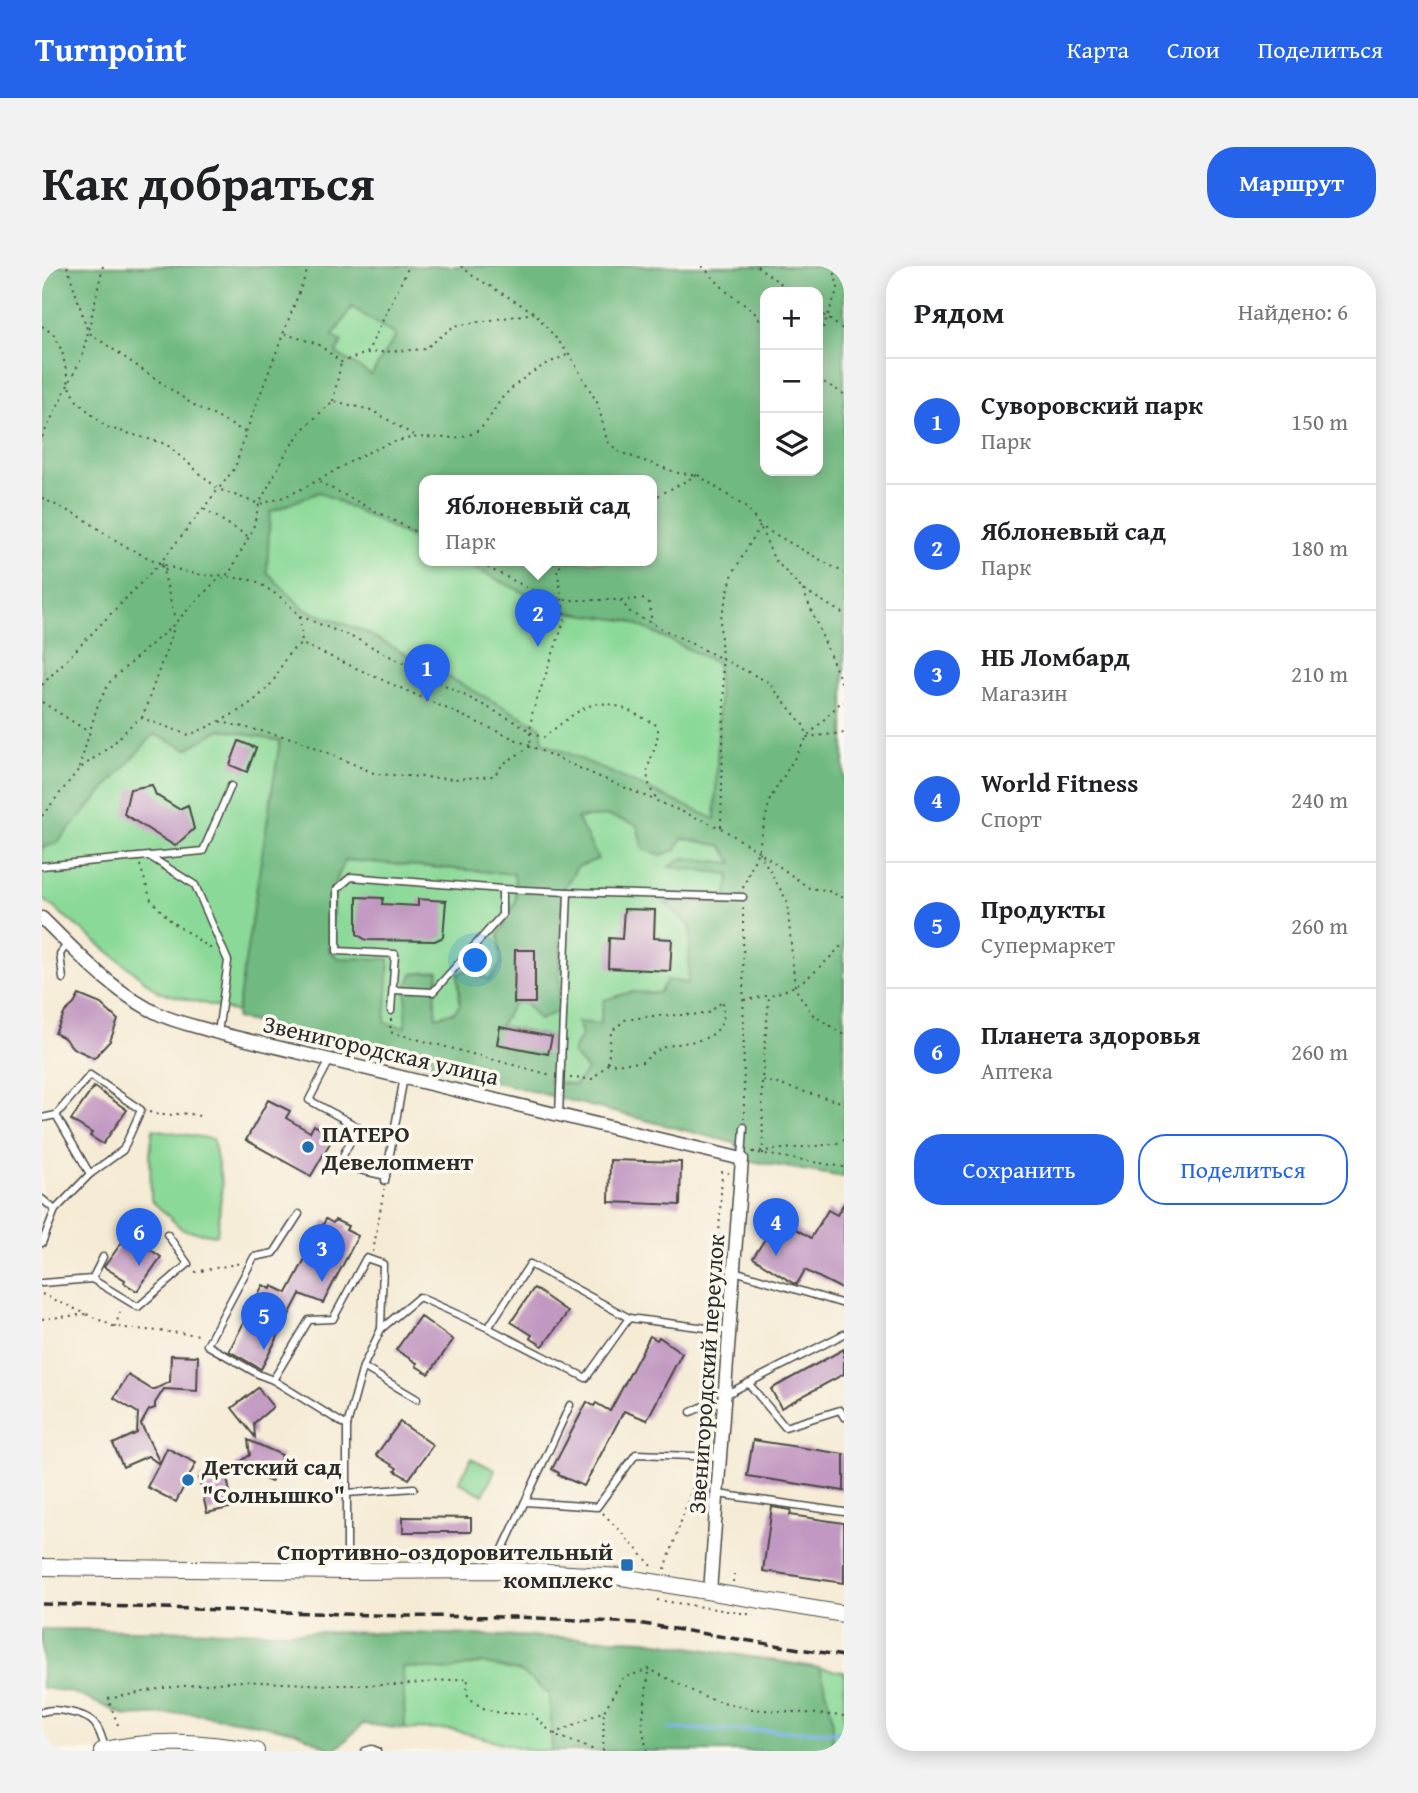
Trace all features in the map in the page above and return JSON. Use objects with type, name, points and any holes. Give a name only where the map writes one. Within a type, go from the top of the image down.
[{"type":"street","name":"Звенигородская улица","points":[[42,918],[113,985],[139,1004],[162,1016],[218,1033],[559,1115],[746,1154]]},
{"type":"street","name":"Звенигородский переулок","points":[[710,1592],[734,1272],[746,1154]]},
{"type":"street","points":[[42,1567],[501,1570],[622,1577],[844,1614]]},
{"type":"street","points":[[104,1750],[145,1743],[257,1751]]},
{"type":"lane","points":[[42,866],[203,851],[231,786]]},
{"type":"lane","points":[[149,856],[195,885],[228,961],[218,1033]]},
{"type":"lane","points":[[391,1011],[395,954],[337,951],[337,889],[351,877],[502,889],[743,897]]},
{"type":"lane","points":[[393,989],[433,992],[502,915],[502,889]]},
{"type":"lane","points":[[559,1115],[568,892]]},
{"type":"lane","points":[[63,979],[60,954],[68,943]]},
{"type":"lane","points":[[331,1059],[309,1100],[358,1127],[338,1165],[386,1179],[404,1077]]},
{"type":"lane","points":[[42,1118],[56,1115],[90,1075],[141,1110],[123,1150],[90,1174],[55,1210],[42,1243]]},
{"type":"lane","points":[[56,1115],[90,1174]]},
{"type":"lane","points":[[744,1127],[746,1154]]},
{"type":"lane","points":[[42,1199],[55,1210]]},
{"type":"lane","points":[[299,1214],[274,1253],[254,1257],[207,1345],[260,1376],[273,1380],[347,1426]]},
{"type":"lane","points":[[42,1283],[92,1279],[138,1307],[188,1264],[167,1234]]},
{"type":"lane","points":[[92,1279],[103,1257]]},
{"type":"lane","points":[[273,1380],[309,1320],[333,1319],[366,1258],[383,1264],[381,1329],[363,1367],[347,1426],[347,1571]]},
{"type":"lane","points":[[488,1328],[530,1264],[629,1318],[730,1331]]},
{"type":"lane","points":[[734,1272],[844,1304]]},
{"type":"lane","points":[[381,1329],[419,1297],[488,1328],[586,1378],[629,1318]]},
{"type":"lane","points":[[691,1412],[712,1402],[725,1400],[749,1384],[844,1334]]},
{"type":"lane","points":[[363,1367],[417,1399]]},
{"type":"lane","points":[[749,1384],[785,1427],[840,1410],[844,1417]]},
{"type":"lane","points":[[501,1570],[501,1553],[569,1405]]},
{"type":"lane","points":[[525,1502],[597,1507],[636,1454],[721,1457]]},
{"type":"lane","points":[[347,1493],[414,1488]]},
{"type":"lane","points":[[718,1494],[844,1512]]},
{"type":"lane","points":[[42,1712],[54,1709],[85,1715],[100,1730],[104,1750]]},
{"type":"lane","points":[[365,1751],[377,1751]]},
{"type":"path","points":[[67,266],[88,332],[192,404],[246,432]]},
{"type":"path","points":[[42,437],[82,357],[103,266]]},
{"type":"path","points":[[42,685],[161,562],[235,468],[309,266]]},
{"type":"path","points":[[367,353],[409,266]]},
{"type":"path","points":[[461,266],[535,313],[569,354],[598,404],[607,440],[619,452],[678,472],[698,475],[748,509],[760,527],[774,559],[802,589],[844,614]]},
{"type":"path","points":[[702,266],[726,291],[754,312],[760,321]]},
{"type":"path","points":[[757,266],[785,287]]},
{"type":"path","points":[[823,328],[838,288],[833,266]]},
{"type":"path","points":[[341,362],[367,353],[425,349],[454,326],[535,313]]},
{"type":"path","points":[[823,315],[844,330]]},
{"type":"path","points":[[42,326],[54,334],[62,352],[69,385],[77,401],[106,426],[166,444],[218,489],[259,504],[318,482],[362,456],[407,439],[461,437],[480,428],[501,399],[528,372],[569,354]]},
{"type":"path","points":[[284,334],[317,344],[341,362]]},
{"type":"path","points":[[42,498],[83,519],[117,542],[161,562],[198,575],[216,577],[229,574],[253,530],[259,504],[287,451],[303,429],[333,401],[341,362]]},
{"type":"path","points":[[823,382],[844,394]]},
{"type":"path","points":[[333,401],[371,410],[419,438]]},
{"type":"path","points":[[657,496],[698,475]]},
{"type":"path","points":[[318,482],[419,533]]},
{"type":"path","points":[[203,508],[249,537]]},
{"type":"path","points":[[760,527],[844,573]]},
{"type":"path","points":[[721,828],[724,714],[720,621],[733,573],[760,527]]},
{"type":"path","points":[[161,562],[166,571]]},
{"type":"path","points":[[42,816],[79,769],[112,745],[132,724],[142,718],[176,621],[161,562]]},
{"type":"path","points":[[485,566],[530,589],[564,600],[642,599],[649,603],[652,623]]},
{"type":"path","points":[[531,746],[532,714],[565,619],[557,569],[560,566]]},
{"type":"path","points":[[79,769],[98,704],[111,680],[217,580],[230,577],[256,581],[283,599],[300,616],[360,641],[543,738],[572,715],[594,703],[621,706],[658,726],[658,740],[647,762],[650,790],[659,803]]},
{"type":"path","points":[[802,589],[844,689]]},
{"type":"path","points":[[620,600],[631,613],[768,682],[805,727],[807,737]]},
{"type":"path","points":[[300,616],[302,644]]},
{"type":"path","points":[[142,718],[189,735],[219,722],[236,713],[270,686],[290,650],[302,644]]},
{"type":"path","points":[[302,644],[721,828],[809,888],[826,890],[844,898]]},
{"type":"path","points":[[42,702],[90,732]]},
{"type":"path","points":[[744,1127],[743,887],[758,851],[770,799],[807,737],[844,702]]},
{"type":"path","points":[[219,722],[296,739],[376,774],[454,779],[494,776],[503,764],[531,746]]},
{"type":"path","points":[[807,737],[844,733]]},
{"type":"path","points":[[758,851],[787,901],[795,988],[812,1014],[844,1035]]},
{"type":"path","points":[[138,857],[151,900],[172,922],[228,961]]},
{"type":"path","points":[[743,1000],[769,997],[795,988],[844,943]]},
{"type":"path","points":[[763,1152],[762,1080],[769,997]]},
{"type":"path","points":[[608,1064],[611,1032],[625,1020],[707,1014],[723,1002]]},
{"type":"path","points":[[762,1080],[844,1103]]},
{"type":"path","points":[[141,1110],[165,1118],[183,1111],[199,1116]]},
{"type":"path","points":[[746,1154],[835,1144],[844,1140]]},
{"type":"path","points":[[763,1152],[844,1167]]},
{"type":"path","points":[[664,1573],[703,1457],[714,1329],[722,1172]]},
{"type":"path","points":[[372,1260],[386,1179]]},
{"type":"path","points":[[178,1272],[186,1273],[252,1261]]},
{"type":"path","points":[[42,1294],[115,1327],[212,1336]]},
{"type":"path","points":[[115,1327],[126,1300]]},
{"type":"path","points":[[42,1319],[88,1314]]},
{"type":"path","points":[[597,1507],[657,1572]]},
{"type":"path","points":[[733,1583],[734,1574]]},
{"type":"path","points":[[657,1600],[754,1615]]},
{"type":"path","points":[[647,1751],[642,1725],[649,1670]]},
{"type":"path","points":[[603,1751],[604,1711],[622,1678],[649,1670],[706,1698],[752,1709],[844,1716]]},
{"type":"path","points":[[118,1725],[108,1699],[163,1688],[238,1681],[401,1685],[468,1678],[467,1694],[476,1707],[500,1713],[532,1714],[553,1734],[597,1751]]},
{"type":"path","points":[[553,1734],[604,1711]]},
{"type":"green space","points":[[42,266],[844,266],[844,1177],[746,1160],[735,1143],[236,1018],[237,1012],[159,992],[42,898]]},
{"type":"green space","points":[[42,266],[844,266],[844,1177],[746,1160],[735,1143],[236,1018],[280,741],[221,729],[187,749],[154,734],[57,843],[42,848]],"holes":[[[352,307],[396,336],[371,375],[336,353],[342,342],[333,336]],[[419,475],[657,475],[657,566],[470,566],[560,611],[630,621],[717,663],[719,702],[715,819],[543,742],[541,727],[363,631],[304,609],[267,572],[270,512],[319,492],[419,542]],[[609,816],[637,825],[643,849],[662,855],[676,850],[682,838],[722,846],[733,863],[683,858],[669,867],[730,874],[726,900],[665,903],[691,927],[688,983],[667,980],[659,993],[631,992],[604,1000],[600,1024],[577,1022],[582,1033],[572,1053],[587,1070],[575,1085],[550,1081],[554,1063],[550,1044],[552,1037],[500,1026],[514,1003],[525,1003],[539,1020],[558,1011],[563,890],[577,867],[598,859],[577,818]],[[345,860],[514,874],[516,900],[499,935],[501,964],[489,980],[469,969],[458,974],[460,1005],[454,1012],[436,1017],[435,998],[439,971],[412,974],[407,986],[405,1027],[385,1023],[389,959],[338,958],[329,950],[335,884]]]},
{"type":"green space","points":[[153,1129],[213,1139],[222,1185],[217,1235],[183,1230],[151,1200],[150,1154]]},
{"type":"green space","points":[[471,1458],[495,1470],[483,1495],[459,1482]]},
{"type":"green space","points":[[42,1629],[400,1633],[644,1640],[820,1668],[831,1709],[832,1741],[830,1751],[552,1751],[549,1694],[521,1672],[481,1663],[450,1670],[403,1667],[405,1729],[363,1724],[334,1751],[297,1732],[189,1713],[127,1716],[71,1692],[42,1688]]},
{"type":"green space","points":[[400,1633],[644,1640],[844,1672],[844,1751],[533,1751],[454,1730],[405,1729]]},
{"type":"building","points":[[239,741],[256,748],[247,772],[230,765]]},
{"type":"building","points":[[152,785],[156,795],[179,809],[188,805],[194,829],[175,846],[124,814],[130,789]]},
{"type":"building","points":[[357,897],[383,898],[382,904],[418,906],[418,899],[446,901],[443,937],[435,941],[366,940],[357,934]]},
{"type":"building","points":[[624,909],[655,910],[654,938],[672,939],[670,971],[608,968],[609,938],[622,939]]},
{"type":"building","points":[[515,950],[535,950],[535,1003],[514,1003]]},
{"type":"building","points":[[79,995],[101,1004],[118,1020],[110,1041],[94,1058],[73,1048],[55,1033],[65,1012]]},
{"type":"building","points":[[500,1027],[552,1037],[548,1054],[497,1044]]},
{"type":"building","points":[[94,1087],[127,1110],[103,1144],[90,1136],[92,1133],[71,1120]]},
{"type":"building","points":[[268,1100],[290,1111],[286,1118],[310,1132],[314,1125],[334,1136],[311,1176],[246,1140]]},
{"type":"building","points":[[610,1160],[681,1162],[680,1205],[609,1202]]},
{"type":"building","points":[[844,1203],[844,1290],[805,1270],[797,1284],[793,1283],[753,1258],[778,1218],[811,1238],[828,1210],[837,1215]]},
{"type":"building","points":[[326,1219],[348,1226],[346,1230],[358,1236],[323,1303],[300,1294],[261,1369],[229,1351],[263,1285],[287,1293]]},
{"type":"building","points":[[128,1234],[161,1257],[137,1291],[104,1267]]},
{"type":"building","points":[[534,1288],[568,1312],[543,1346],[530,1338],[532,1335],[511,1322]]},
{"type":"building","points":[[420,1316],[453,1340],[429,1374],[396,1350]]},
{"type":"building","points":[[650,1336],[657,1340],[659,1337],[682,1353],[647,1420],[624,1411],[584,1486],[558,1475],[559,1473],[552,1469],[587,1402],[594,1406],[596,1403],[610,1411]]},
{"type":"building","points":[[844,1349],[844,1374],[781,1408],[771,1389]]},
{"type":"building","points":[[171,1355],[198,1356],[197,1391],[164,1389],[155,1403],[155,1408],[149,1410],[141,1424],[160,1463],[167,1448],[196,1463],[176,1502],[147,1487],[159,1464],[148,1456],[123,1467],[113,1444],[137,1433],[138,1413],[114,1398],[128,1375],[153,1390],[170,1382]]},
{"type":"building","points":[[258,1388],[273,1407],[254,1423],[255,1437],[232,1408]]},
{"type":"building","points":[[400,1422],[433,1445],[409,1479],[376,1455]]},
{"type":"building","points":[[248,1440],[282,1455],[271,1482],[234,1466],[250,1455]]},
{"type":"building","points":[[753,1440],[844,1454],[844,1491],[747,1476]]},
{"type":"building","points":[[226,1473],[233,1507],[207,1513],[199,1478]]},
{"type":"building","points":[[772,1507],[791,1510],[790,1515],[844,1523],[844,1583],[763,1571]]},
{"type":"building","points":[[403,1517],[471,1518],[471,1532],[403,1532]]},
{"type":"waterway","points":[[669,1729],[844,1732]]},
{"type":"railway","points":[[42,1604],[402,1616],[516,1617],[637,1623],[844,1656]]},
{"type":"place","name":"Яблоневый сад","points":[[538,647]]},
{"type":"place","name":"Суворовский парк","points":[[427,702]]},
{"type":"place","name":"ПАТЕРО Девелопмент","points":[[308,1147]]},
{"type":"place","name":"World Fitness","points":[[776,1256]]},
{"type":"place","name":"Планета здоровья","points":[[139,1266]]},
{"type":"place","name":"НБ Ломбард","points":[[322,1282]]},
{"type":"place","name":"Продукты","points":[[264,1350]]},
{"type":"place","name":"Детский сад \"Солнышко\"","points":[[188,1480]]},
{"type":"place","name":"Спортивно-оздоровительный комплекс","points":[[627,1565]]}]
